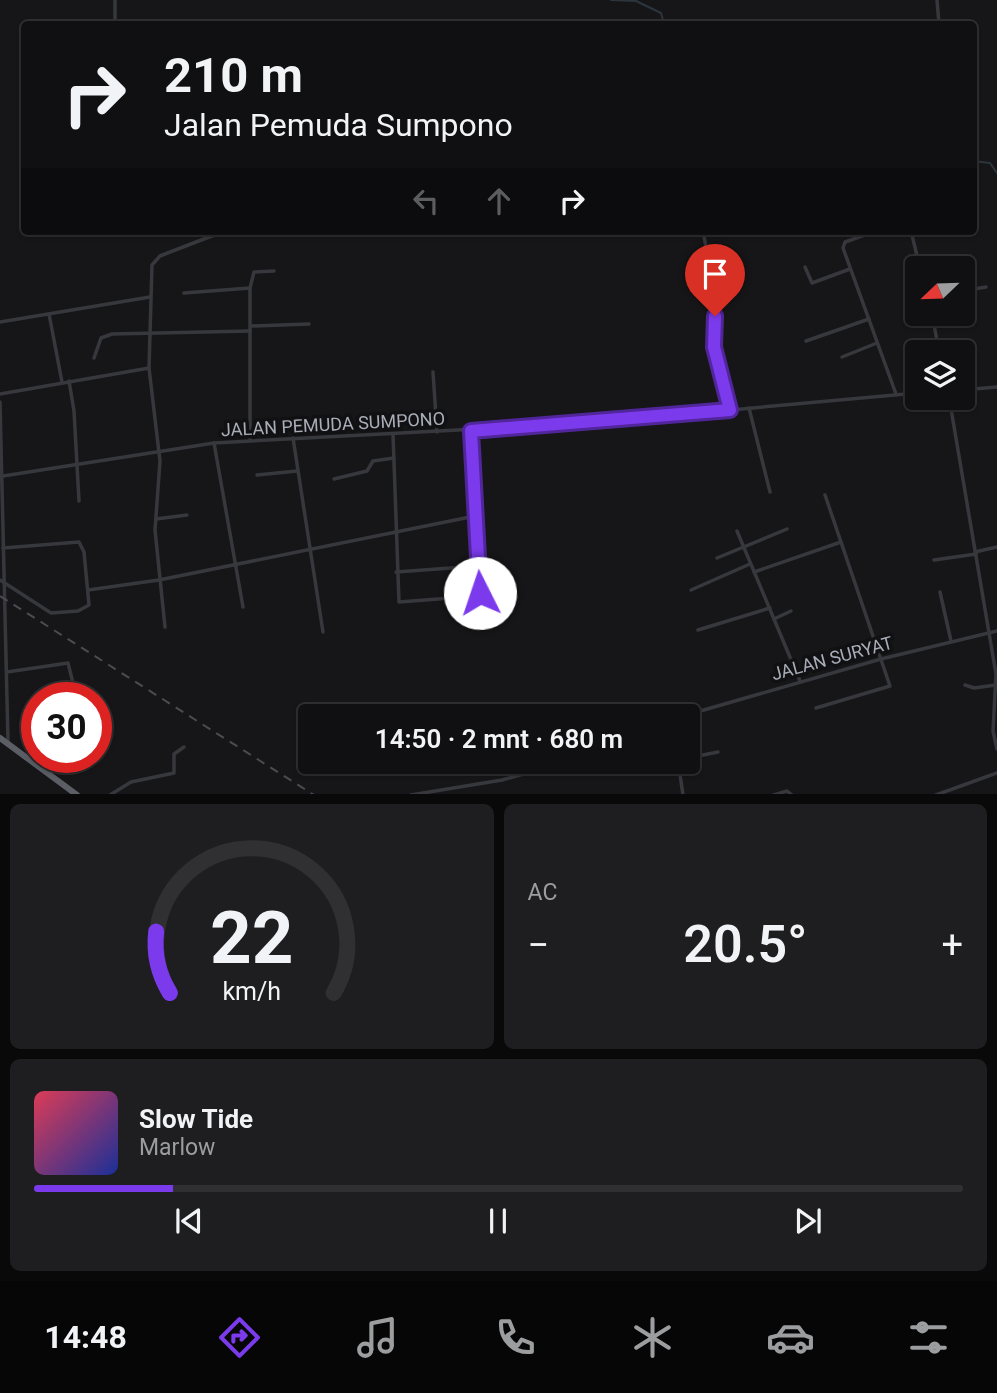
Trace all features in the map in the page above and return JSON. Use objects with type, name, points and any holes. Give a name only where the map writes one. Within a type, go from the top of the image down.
[{"type":"highway","points":[[0,738],[77,794]]},
{"type":"street","points":[[115,21],[116,0]]},
{"type":"street","points":[[937,2],[939,21]]},
{"type":"street","points":[[165,627],[156,519],[160,461],[149,368],[153,261],[215,235]]},
{"type":"street","points":[[704,235],[716,306],[714,347],[730,410]]},
{"type":"street","points":[[866,235],[843,244],[896,394]]},
{"type":"street","points":[[912,235],[917,256]]},
{"type":"street","points":[[805,267],[812,283],[850,269]]},
{"type":"street","points":[[250,440],[250,288],[254,272],[274,271]]},
{"type":"street","points":[[975,289],[986,287]]},
{"type":"street","points":[[184,293],[250,288]]},
{"type":"street","points":[[0,322],[150,297]]},
{"type":"street","points":[[49,314],[62,382]]},
{"type":"street","points":[[806,341],[869,319]]},
{"type":"street","points":[[94,358],[103,336],[129,332],[149,335],[309,324]]},
{"type":"street","points":[[842,357],[877,343]]},
{"type":"street","points":[[0,394],[149,368]]},
{"type":"street","points":[[433,372],[437,432]]},
{"type":"street","points":[[69,381],[74,411],[79,501]]},
{"type":"street","points":[[975,389],[997,387]]},
{"type":"street","name":"JALAN PEMUDA SUMPONO","points":[[3,476],[214,443],[471,431],[905,394]]},
{"type":"street","points":[[0,402],[3,476],[2,580],[8,744]]},
{"type":"street","points":[[749,408],[769,492]]},
{"type":"street","points":[[951,410],[967,490],[989,632],[996,685],[993,731],[997,749]]},
{"type":"street","points":[[393,434],[396,572],[398,601],[404,604],[477,596],[480,592],[471,431]]},
{"type":"street","points":[[293,438],[323,632]]},
{"type":"street","points":[[214,443],[233,563],[243,607]]},
{"type":"street","points":[[334,479],[367,471],[373,461],[394,458]]},
{"type":"street","points":[[257,475],[297,471]]},
{"type":"street","points":[[816,708],[889,687],[825,495]]},
{"type":"street","points":[[156,519],[187,515]]},
{"type":"street","points":[[88,590],[159,580],[475,516]]},
{"type":"street","points":[[717,558],[787,529]]},
{"type":"street","points":[[737,531],[800,681]]},
{"type":"street","points":[[2,580],[44,610],[55,614],[87,608],[88,590],[83,547],[79,542],[3,548]]},
{"type":"street","points":[[754,572],[842,542]]},
{"type":"street","points":[[934,560],[997,547]]},
{"type":"street","points":[[691,590],[750,564]]},
{"type":"street","points":[[396,572],[478,566]]},
{"type":"street","points":[[940,592],[951,641]]},
{"type":"street","points":[[698,630],[770,608]]},
{"type":"street","points":[[775,619],[791,611]]},
{"type":"street","name":"JALAN SURYAT","points":[[700,712],[800,681],[997,631]]},
{"type":"street","points":[[0,645],[6,645]]},
{"type":"street","points":[[7,672],[68,663],[73,682]]},
{"type":"street","points":[[965,685],[974,688],[996,685]]},
{"type":"street","points":[[110,794],[131,782],[174,773],[174,754],[184,747]]},
{"type":"street","points":[[700,756],[718,752]]},
{"type":"street","points":[[411,794],[524,774]]},
{"type":"street","points":[[680,774],[683,794]]},
{"type":"street","points":[[936,794],[997,774]]},
{"type":"street","points":[[774,794],[787,791],[792,794]]},
{"type":"waterway","points":[[611,0],[636,1],[661,13],[663,21]]},
{"type":"waterway","points":[[977,161],[990,163],[997,173]]},
{"type":"railway","points":[[0,596],[312,794]]},
{"type":"route","points":[[480,593],[471,431],[587,424],[730,410],[715,354],[715,316]]}]
